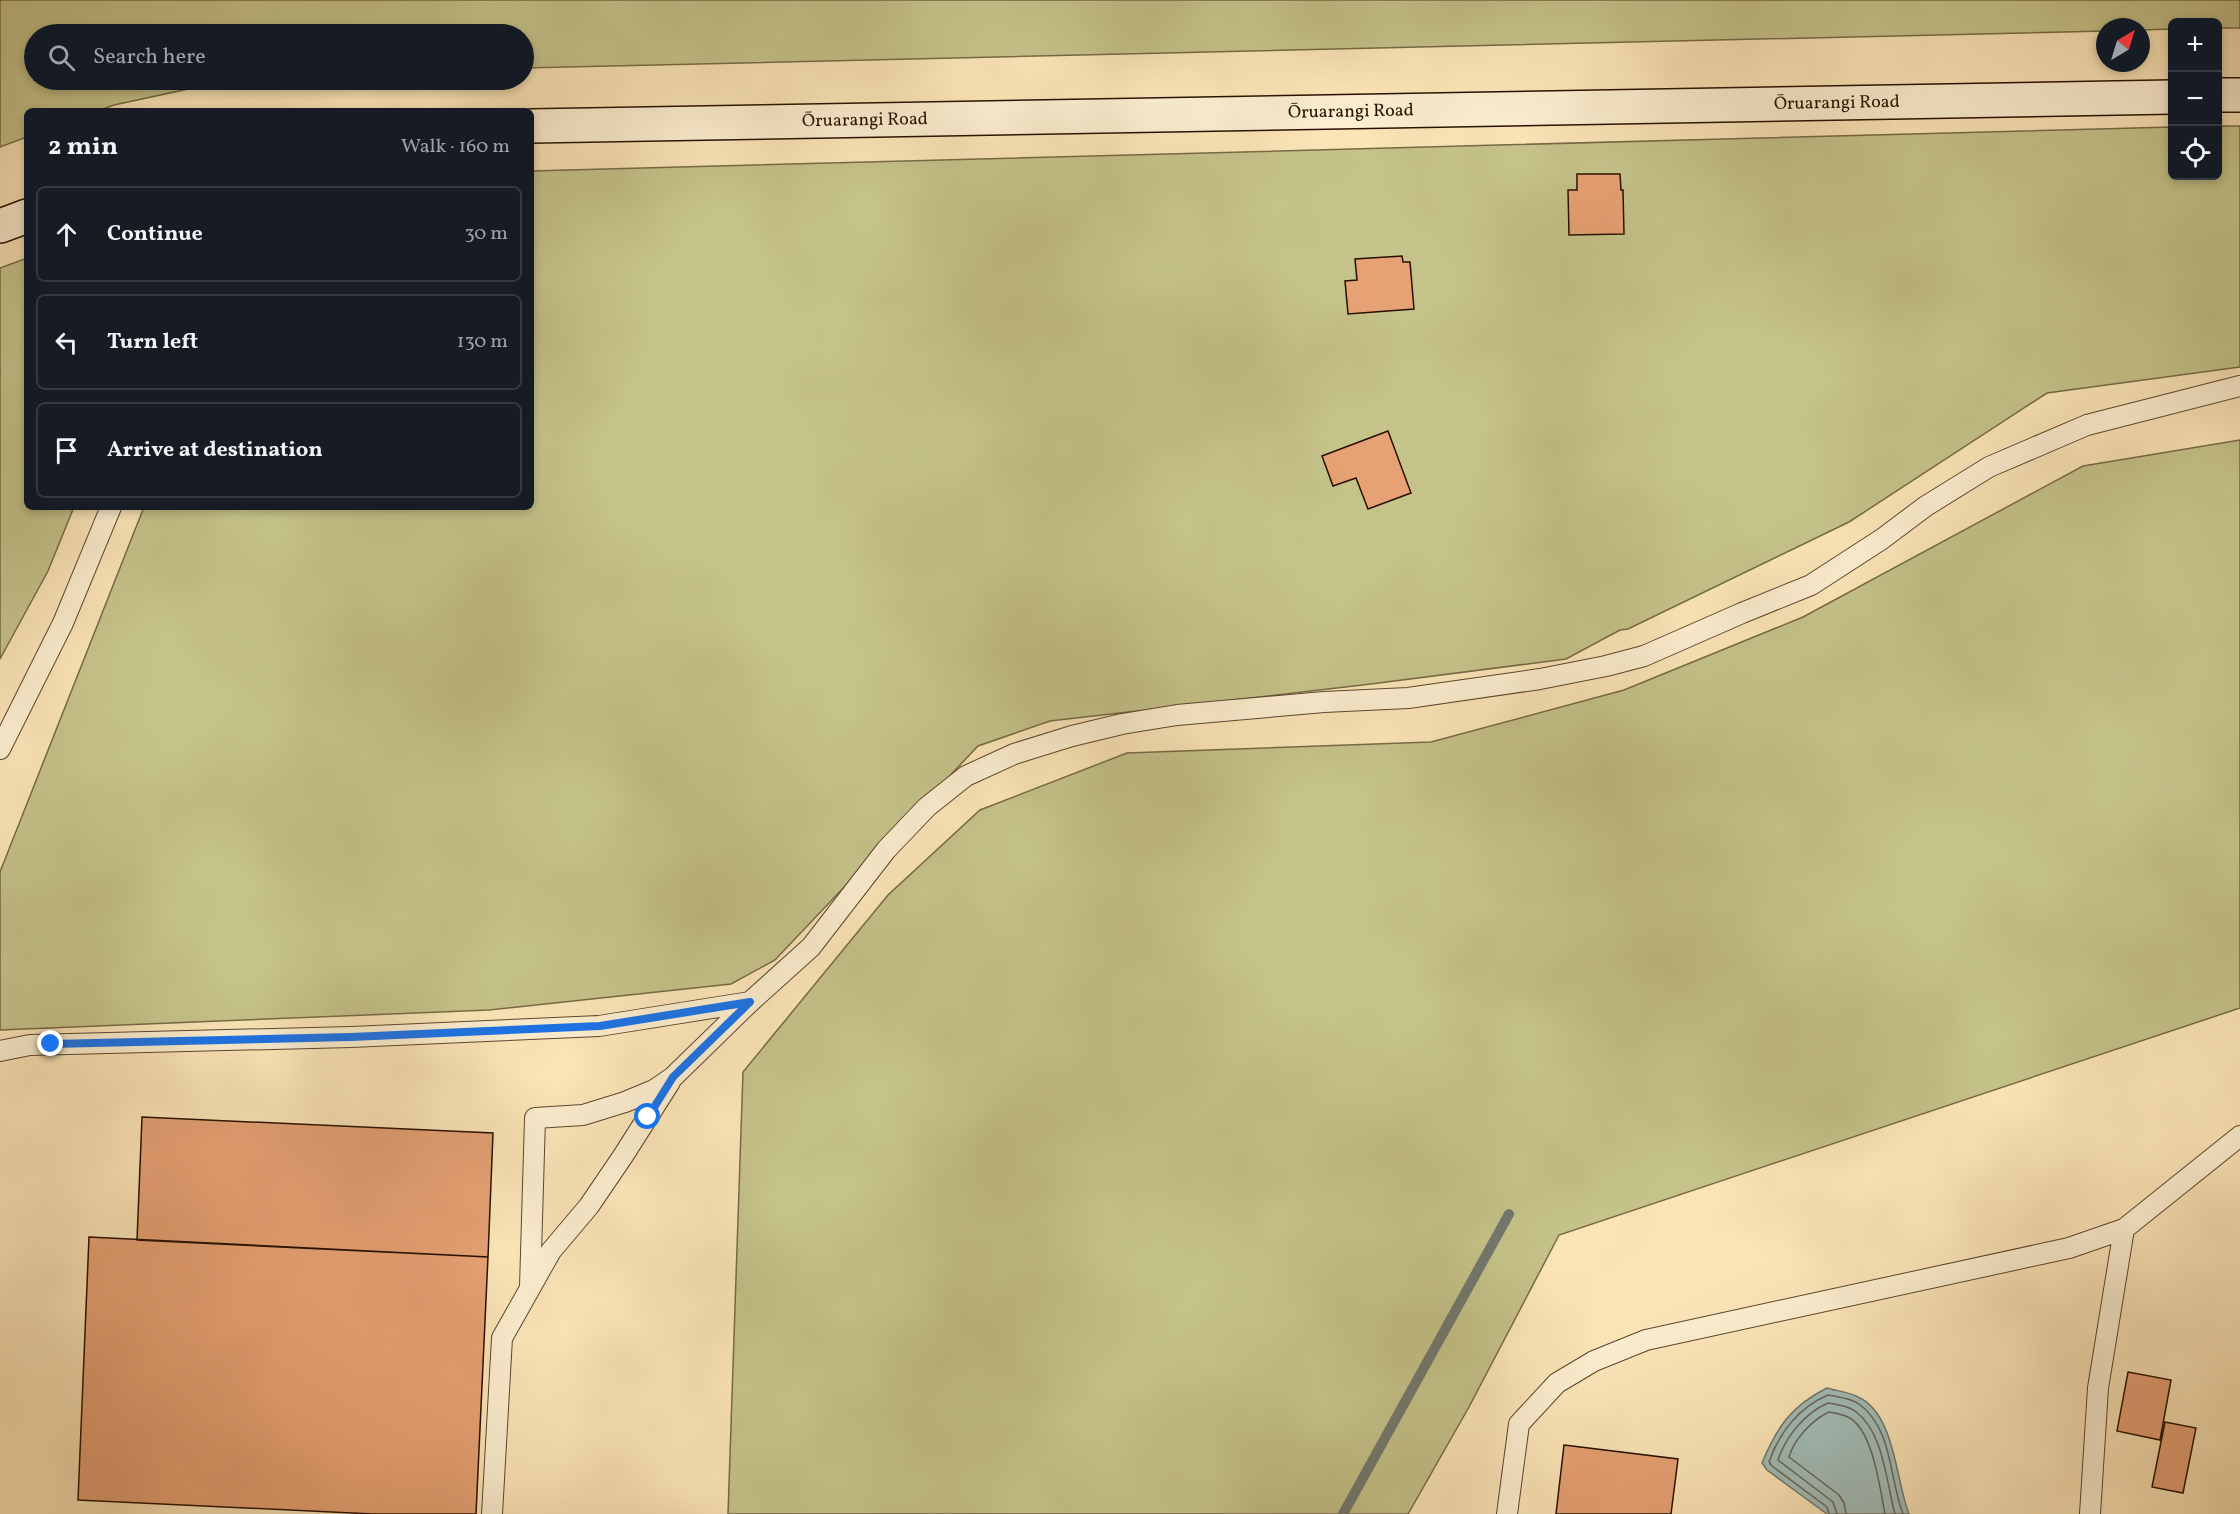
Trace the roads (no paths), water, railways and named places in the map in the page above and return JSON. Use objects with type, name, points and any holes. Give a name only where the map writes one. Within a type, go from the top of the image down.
[{"type":"street","points":[[2222,95],[2240,95]]},
{"type":"street","name":"Ōruarangi Road","points":[[534,126],[2168,97]]},
{"type":"street","points":[[0,226],[24,217]]},
{"type":"lane","points":[[530,1287],[535,1119],[558,1119],[594,1112],[654,1090],[673,1077],[811,947],[886,850],[927,807],[966,776],[1014,754],[1072,736],[1144,720],[1254,708],[1408,698],[1539,679],[1644,656],[1742,612],[1811,585],[1882,539],[1926,506],[1989,467],[2087,425],[2240,386]]},
{"type":"lane","points":[[0,749],[63,623],[110,510]]},
{"type":"lane","points":[[0,1051],[30,1045],[351,1037],[600,1026],[750,1002]]},
{"type":"lane","points":[[492,1514],[502,1338],[551,1251],[589,1206],[673,1077]]},
{"type":"lane","points":[[1507,1514],[1519,1424],[1557,1383],[1594,1361],[1646,1340],[2069,1248],[2124,1229],[2240,1136]]},
{"type":"lane","points":[[2090,1514],[2098,1388],[2124,1229]]},
{"type":"water","points":[[1827,1388],[1858,1397],[1870,1405],[1880,1418],[1887,1433],[1909,1514],[1827,1514],[1767,1470],[1762,1463],[1773,1439],[1787,1419],[1804,1402]]},
{"type":"waterway","points":[[1343,1514],[1509,1214]]}]
